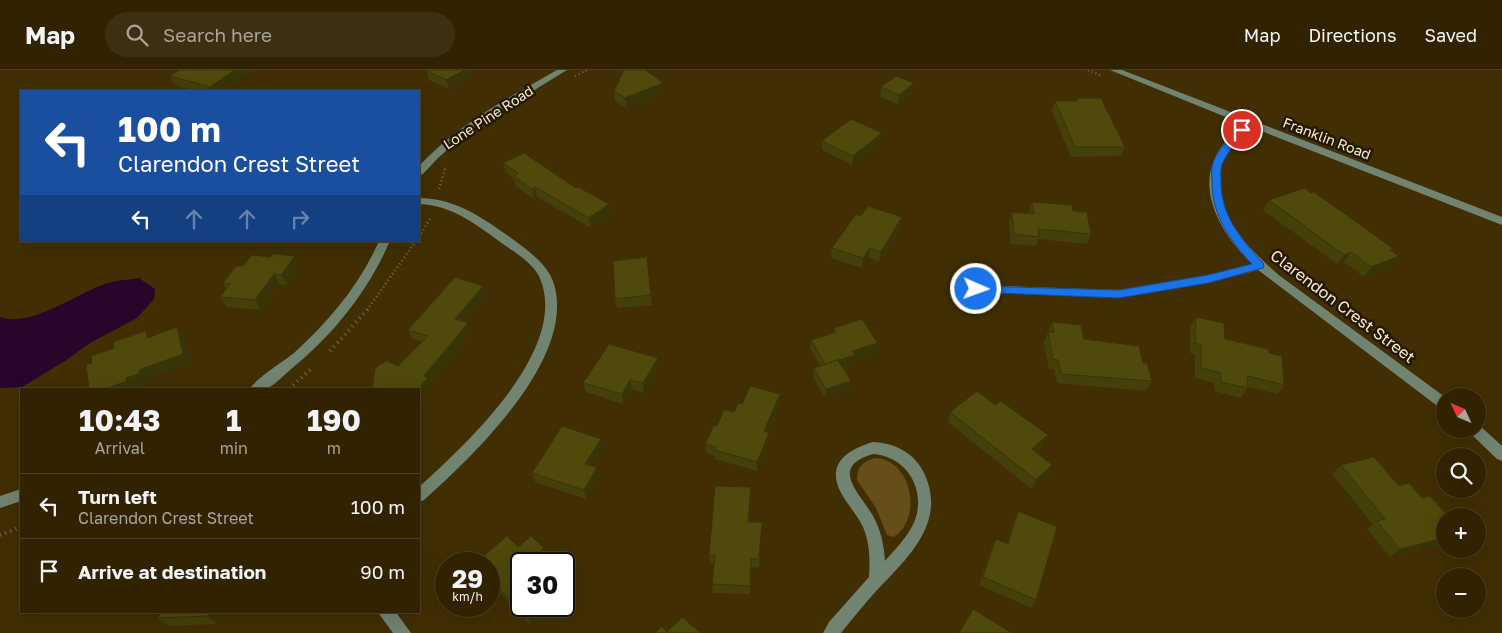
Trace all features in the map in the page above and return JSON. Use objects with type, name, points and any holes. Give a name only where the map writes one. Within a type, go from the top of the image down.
[{"type":"street","name":"Lone Pine Road","points":[[420,171],[433,155],[452,138],[563,70]]},
{"type":"street","name":"Franklin Road","points":[[1114,70],[1502,221]]},
{"type":"street","name":"Clarendon Crest Street","points":[[1249,123],[1233,138],[1216,167],[1215,181],[1220,211],[1236,240],[1259,266],[1436,397]]},
{"type":"street","points":[[420,201],[436,202],[455,208],[521,251],[534,263],[547,281],[551,294],[549,327],[538,356],[523,383],[501,413],[471,447],[420,495]]},
{"type":"street","points":[[257,388],[308,348],[333,323],[367,279],[384,242]]},
{"type":"street","points":[[976,289],[1119,294],[1208,279],[1259,266]]},
{"type":"street","points":[[1484,438],[1502,455]]},
{"type":"street","points":[[831,633],[876,581],[907,545],[918,527],[924,512],[924,493],[921,480],[913,467],[895,451],[874,447],[854,454],[847,462],[842,473],[843,482],[869,522],[875,539],[878,559],[876,581]]},
{"type":"street","points":[[0,502],[20,495]]},
{"type":"street","points":[[387,613],[403,633]]},
{"type":"path","points":[[420,235],[431,217]]},
{"type":"path","points":[[0,534],[20,527]]},
{"type":"shaded area","points":[[139,278],[155,289],[154,299],[137,318],[90,343],[65,361],[22,387],[0,388],[0,317],[12,319],[25,318],[39,314],[105,284]]},
{"type":"shaded area","points":[[876,458],[888,461],[898,469],[905,479],[909,491],[911,504],[908,517],[903,528],[894,537],[887,535],[876,508],[857,480],[858,471],[862,465]]},
{"type":"building","points":[[179,70],[235,70],[210,87],[170,76]]},
{"type":"building","points":[[426,70],[465,70],[446,80]]},
{"type":"building","points":[[624,70],[647,70],[663,83],[625,98],[614,91]]},
{"type":"building","points":[[896,76],[914,83],[899,95],[881,87]]},
{"type":"building","points":[[1076,98],[1101,98],[1125,147],[1075,147],[1055,101],[1077,101]]},
{"type":"building","points":[[851,119],[882,133],[853,156],[822,141]]},
{"type":"building","points":[[524,153],[576,188],[578,187],[609,204],[589,218],[535,187],[532,189],[513,176],[518,173],[503,163]]},
{"type":"building","points":[[1305,188],[1311,193],[1314,192],[1394,249],[1390,250],[1399,256],[1371,267],[1351,252],[1344,255],[1269,200]]},
{"type":"building","points":[[1032,202],[1072,205],[1073,211],[1087,212],[1091,234],[1038,229],[1039,237],[1014,234],[1012,212],[1034,214]]},
{"type":"building","points":[[868,206],[902,217],[881,252],[870,248],[863,258],[832,248],[856,214],[861,216]]},
{"type":"building","points":[[272,254],[295,256],[281,275],[274,274],[255,300],[220,297],[230,284],[223,283],[236,266],[243,266],[252,255],[270,257]]},
{"type":"building","points":[[647,257],[651,295],[615,299],[613,261]]},
{"type":"building","points":[[455,277],[483,286],[455,319],[468,323],[424,376],[428,378],[419,388],[372,388],[375,369],[380,364],[387,361],[398,366],[428,336],[408,330]]},
{"type":"building","points":[[1196,317],[1224,323],[1225,339],[1268,349],[1269,353],[1282,356],[1284,385],[1247,376],[1248,388],[1221,382],[1221,373],[1201,368],[1201,345],[1195,343]]},
{"type":"building","points":[[862,319],[878,343],[852,351],[855,355],[825,364],[811,340],[836,332],[834,328]]},
{"type":"building","points":[[1052,322],[1081,325],[1084,339],[1139,346],[1143,363],[1147,363],[1152,381],[1061,374],[1058,360],[1053,359],[1048,332],[1054,332]]},
{"type":"building","points":[[177,327],[183,354],[139,370],[139,374],[126,378],[127,381],[108,388],[89,388],[86,365],[92,363],[91,356],[114,348],[113,342],[146,331],[147,338]]},
{"type":"building","points":[[609,344],[658,358],[643,383],[630,380],[622,394],[583,383]]},
{"type":"building","points":[[838,360],[851,381],[826,389],[814,368]]},
{"type":"building","points":[[750,386],[780,394],[764,431],[769,433],[757,462],[715,450],[716,447],[705,444],[714,425],[717,426],[724,410],[734,412],[738,403],[742,404]]},
{"type":"building","points":[[977,391],[995,405],[1001,401],[1048,435],[1032,449],[1052,465],[1036,480],[950,412]]},
{"type":"building","points":[[562,426],[601,439],[585,464],[597,467],[584,490],[532,473]]},
{"type":"building","points":[[1374,457],[1399,486],[1409,483],[1422,498],[1430,496],[1441,508],[1436,508],[1436,540],[1400,549],[1377,521],[1385,519],[1341,465]]},
{"type":"building","points":[[715,486],[751,487],[748,522],[762,522],[759,559],[751,559],[750,586],[712,584],[715,555],[709,555]]},
{"type":"building","points":[[1018,511],[1057,527],[1036,600],[983,577],[996,539],[1008,544]]},
{"type":"building","points":[[507,536],[518,547],[531,536],[544,548],[539,552],[510,552],[510,600],[500,590],[500,552],[488,552]]},
{"type":"building","points":[[973,609],[1012,633],[959,633]]},
{"type":"building","points":[[160,613],[209,613],[208,616],[158,618]]},
{"type":"building","points":[[682,617],[701,633],[655,633],[662,626],[667,632]]},
{"type":"route","points":[[976,289],[1119,294],[1208,279],[1259,266],[1236,240],[1220,211],[1217,197],[1216,167],[1227,146],[1242,130]]}]
